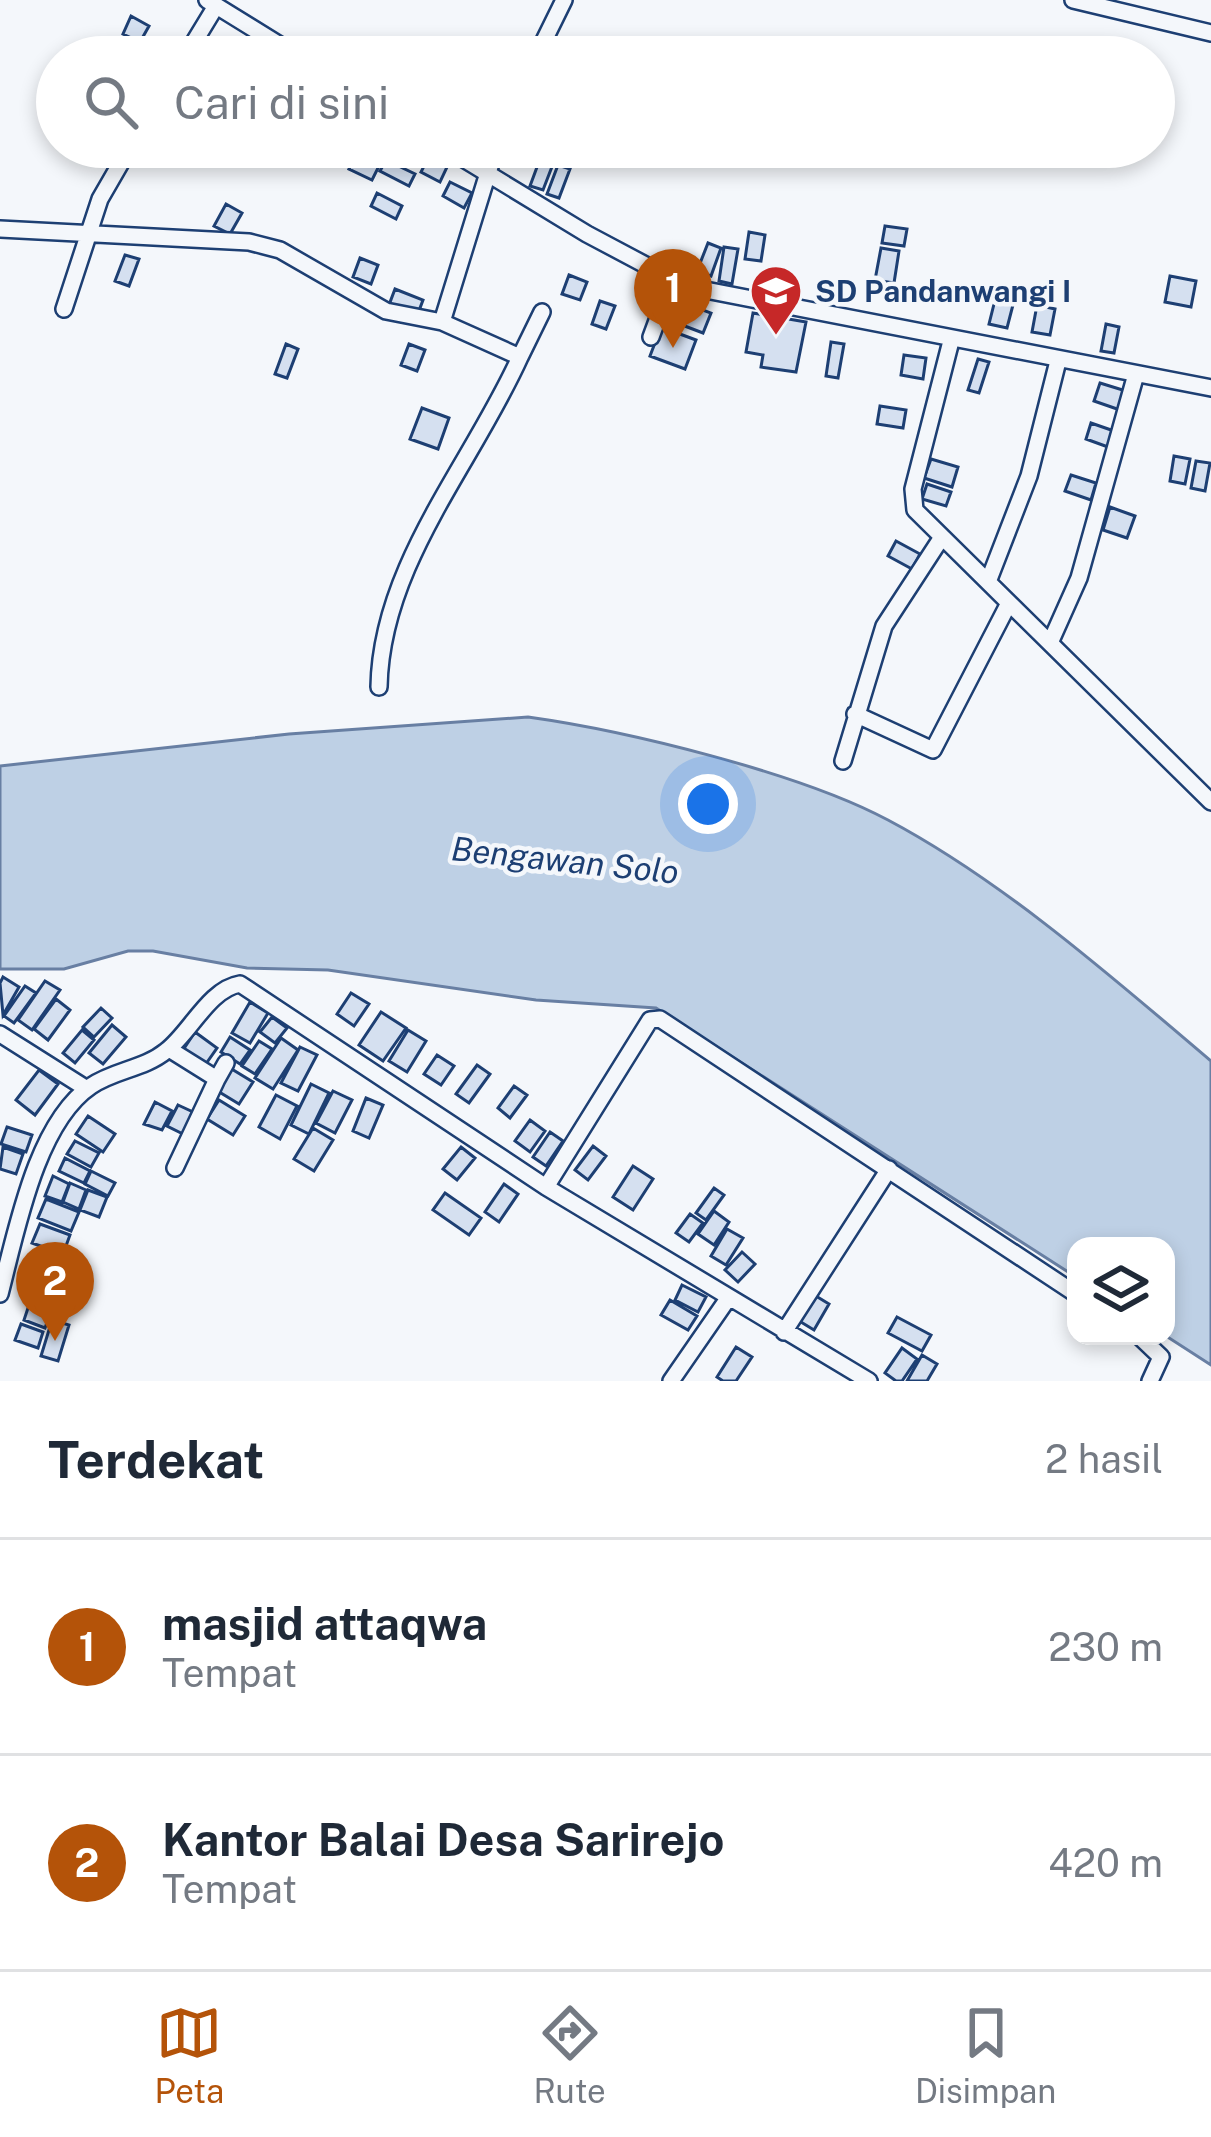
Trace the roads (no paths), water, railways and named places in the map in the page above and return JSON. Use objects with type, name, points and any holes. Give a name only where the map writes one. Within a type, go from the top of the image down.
[{"type":"street","points":[[546,36],[564,0]]},
{"type":"street","points":[[1073,0],[1211,33]]},
{"type":"street","points":[[194,36],[211,3],[265,36]]},
{"type":"street","points":[[64,309],[100,199],[118,168]]},
{"type":"street","points":[[480,168],[672,280],[706,293],[1211,388]]},
{"type":"street","points":[[442,322],[486,168]]},
{"type":"street","points":[[0,229],[261,244],[386,311],[442,322],[520,357]]},
{"type":"street","points":[[651,337],[672,280]]},
{"type":"street","points":[[379,687],[380,650],[417,547],[542,312]]},
{"type":"street","points":[[951,341],[911,500],[942,538],[1211,802]]},
{"type":"street","points":[[988,582],[1029,476],[1058,361]]},
{"type":"street","points":[[1051,643],[1079,578],[1136,374]]},
{"type":"street","points":[[843,760],[884,626],[942,538]]},
{"type":"street","points":[[855,714],[933,750],[1009,603]]},
{"type":"street","points":[[0,1294],[31,1182],[52,1135],[87,1088],[170,1049],[226,988],[245,986],[546,1187],[868,1381]]},
{"type":"street","points":[[546,1187],[654,1018],[1067,1288]]},
{"type":"street","points":[[0,1034],[87,1088]]},
{"type":"street","points":[[170,1049],[217,1079]]},
{"type":"street","points":[[175,1168],[226,1063]]},
{"type":"street","points":[[784,1332],[889,1169]]},
{"type":"street","points":[[671,1381],[727,1300]]},
{"type":"street","points":[[1148,1345],[1161,1357],[1150,1381]]},
{"type":"water","name":"Bengawan Solo","points":[[528,717],[614,732],[809,786],[888,820],[973,872],[1096,964],[1211,1061],[1211,1365],[1175,1342],[1175,1237],[1067,1237],[1067,1271],[656,1008],[536,1000],[328,970],[247,968],[153,951],[128,951],[64,969],[0,969],[0,766],[289,734]]},
{"type":"place","name":"SD Pandanwangi I","points":[[776,337]]},
{"type":"place","name":"masjid attaqwa","points":[[673,348]]},
{"type":"place","name":"Kantor Balai Desa Sarirejo","points":[[55,1341]]}]
